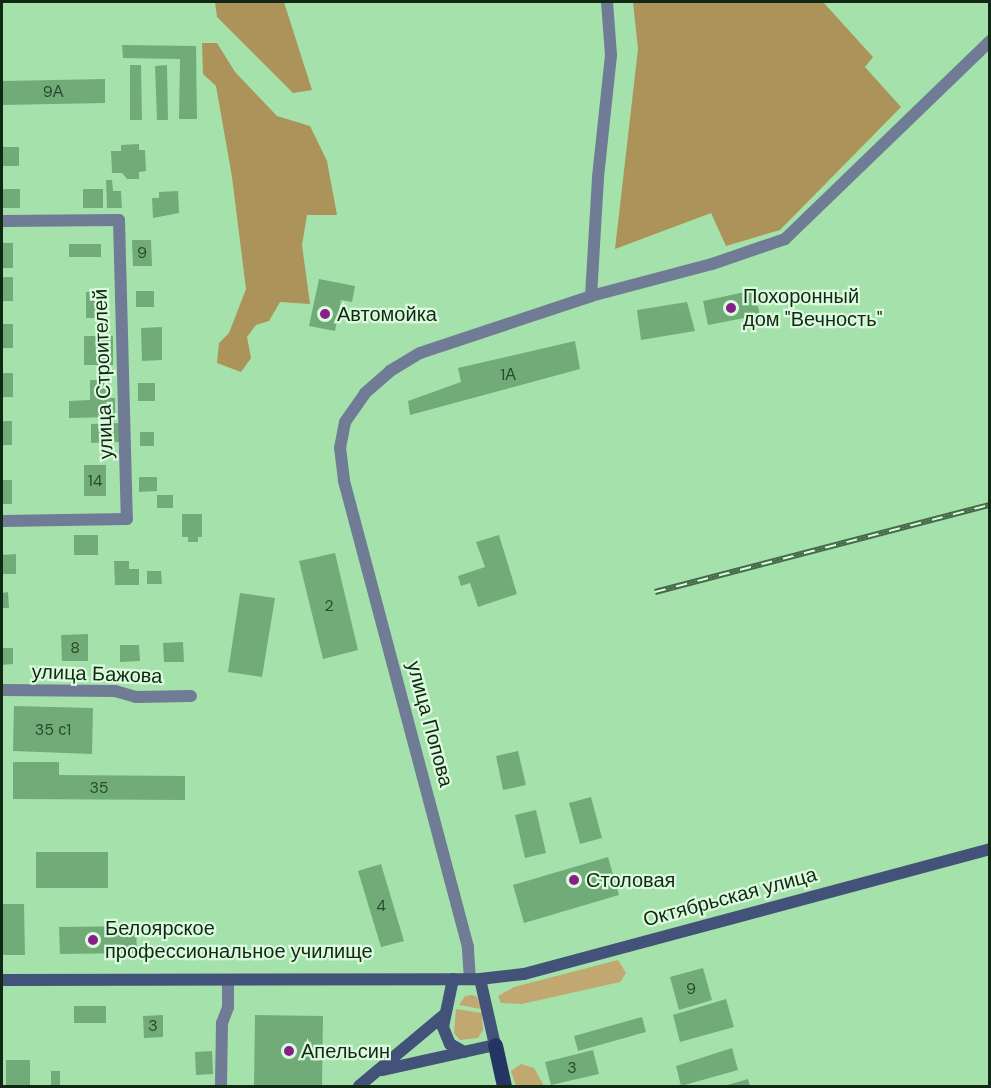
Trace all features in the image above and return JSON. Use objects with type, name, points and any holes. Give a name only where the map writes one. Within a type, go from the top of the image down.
[{"type":"main road","points":[[495,1045],[504,1086]]},
{"type":"street","points":[[591,296],[598,177],[611,56],[607,2]]},
{"type":"street","name":"улица Попова","points":[[475,979],[344,480],[340,448],[345,422],[365,393],[390,371],[420,353],[591,296],[712,264],[785,239],[990,41]]},
{"type":"street","name":"улица Строителей","points":[[2,221],[119,220],[127,519],[2,521]]},
{"type":"street","name":"улица Бажова","points":[[2,690],[191,696]]},
{"type":"street","name":"Октябрьская улица","points":[[453,979],[524,974],[990,849]]},
{"type":"street","points":[[2,980],[453,979],[444,1015],[445,1036],[464,1052]]},
{"type":"street","points":[[382,1070],[495,1045],[475,979]]},
{"type":"street","points":[[221,1086],[222,1023],[228,1007],[228,980]]},
{"type":"street","points":[[358,1086],[382,1070],[444,1015]]},
{"type":"shaded area","points":[[215,2],[284,2],[312,90],[293,93],[217,17]]},
{"type":"shaded area","points":[[633,2],[823,2],[873,57],[865,67],[901,107],[780,230],[726,246],[711,213],[615,249],[638,49]]},
{"type":"shaded area","points":[[202,43],[217,43],[235,72],[277,116],[310,126],[327,161],[337,215],[307,215],[302,245],[310,304],[280,302],[269,321],[256,325],[247,337],[251,358],[241,372],[217,363],[219,343],[229,333],[246,289],[232,177],[216,86],[203,74]]},
{"type":"shaded area","points":[[618,960],[626,973],[620,982],[522,1004],[501,1003],[498,996],[514,987]]},
{"type":"shaded area","points":[[465,996],[477,997],[481,1009],[459,1005]]},
{"type":"shaded area","points":[[456,1009],[482,1013],[483,1030],[478,1038],[460,1040],[454,1033]]},
{"type":"shaded area","points":[[521,1064],[534,1068],[544,1086],[516,1086],[511,1071]]},
{"type":"building","points":[[122,45],[196,46],[197,119],[179,119],[180,59],[123,58]]},
{"type":"building","points":[[130,65],[141,65],[142,120],[130,120]]},
{"type":"building","points":[[167,65],[168,120],[157,120],[155,66]]},
{"type":"building","points":[[105,79],[105,103],[2,105],[2,81]]},
{"type":"building","points":[[139,144],[139,150],[145,150],[146,171],[139,172],[139,179],[127,179],[122,173],[112,173],[111,151],[121,151],[121,145]]},
{"type":"building","points":[[2,147],[19,147],[19,166],[2,166]]},
{"type":"building","points":[[106,180],[112,180],[113,191],[121,191],[122,208],[107,208]]},
{"type":"building","points":[[2,189],[20,189],[20,208],[2,208]]},
{"type":"building","points":[[83,189],[103,189],[103,208],[83,208]]},
{"type":"building","points":[[178,191],[179,213],[153,218],[152,198],[159,198],[159,192]]},
{"type":"building","points":[[132,240],[151,240],[152,266],[133,266]]},
{"type":"building","points":[[2,243],[13,243],[13,268],[2,268]]},
{"type":"building","points":[[69,244],[101,244],[101,257],[69,257]]},
{"type":"building","points":[[2,277],[13,277],[13,301],[2,301]]},
{"type":"building","name":"Автомойка","points":[[319,279],[355,286],[352,302],[341,300],[335,331],[309,326]]},
{"type":"building","name":"Похоронный дом \"Вечность\"","points":[[754,290],[760,315],[708,325],[703,301]]},
{"type":"building","points":[[136,291],[154,291],[154,307],[136,307]]},
{"type":"building","points":[[86,292],[101,292],[101,318],[86,318]]},
{"type":"building","points":[[687,302],[695,331],[641,340],[637,310]]},
{"type":"building","points":[[2,324],[13,324],[13,348],[2,348]]},
{"type":"building","points":[[162,327],[162,360],[142,361],[141,328]]},
{"type":"building","points":[[84,336],[113,336],[113,365],[84,365]]},
{"type":"building","points":[[575,341],[580,369],[410,415],[408,401],[461,382],[458,368]]},
{"type":"building","points":[[2,373],[13,373],[13,397],[2,397]]},
{"type":"building","points":[[90,380],[106,380],[106,398],[115,398],[115,417],[69,418],[69,401],[90,400]]},
{"type":"building","points":[[138,383],[155,383],[155,401],[138,401]]},
{"type":"building","points":[[2,421],[12,421],[12,445],[2,445]]},
{"type":"building","points":[[120,423],[120,442],[91,443],[91,424]]},
{"type":"building","points":[[140,432],[154,432],[154,446],[140,446]]},
{"type":"building","points":[[84,465],[106,465],[106,496],[84,496]]},
{"type":"building","points":[[139,477],[157,477],[157,491],[139,492]]},
{"type":"building","points":[[2,480],[12,480],[12,504],[2,504]]},
{"type":"building","points":[[157,495],[173,495],[173,508],[157,508]]},
{"type":"building","points":[[182,514],[202,514],[202,537],[198,537],[198,542],[188,542],[188,537],[182,537]]},
{"type":"building","points":[[74,535],[98,535],[98,555],[74,555]]},
{"type":"building","points":[[499,535],[517,594],[478,607],[470,583],[461,586],[458,576],[485,567],[476,542]]},
{"type":"building","points":[[335,553],[358,650],[323,659],[299,561]]},
{"type":"building","points":[[16,554],[16,574],[2,574],[2,555]]},
{"type":"building","points":[[114,561],[129,561],[129,569],[139,569],[139,585],[115,585]]},
{"type":"building","points":[[147,571],[161,571],[162,584],[147,584]]},
{"type":"building","points":[[8,592],[9,608],[2,608],[2,593]]},
{"type":"building","points":[[240,593],[275,598],[262,677],[228,672]]},
{"type":"building","points":[[88,634],[88,661],[62,661],[61,635]]},
{"type":"building","points":[[183,642],[184,662],[164,662],[163,643]]},
{"type":"building","points":[[120,645],[139,645],[140,661],[120,662]]},
{"type":"building","points":[[2,648],[13,648],[13,664],[2,665]]},
{"type":"building","points":[[14,706],[93,708],[92,754],[13,751]]},
{"type":"building","points":[[518,751],[526,785],[503,790],[496,756]]},
{"type":"building","points":[[13,762],[59,762],[59,775],[185,776],[185,800],[13,799]]},
{"type":"building","points":[[591,797],[602,838],[580,844],[569,803]]},
{"type":"building","points":[[536,810],[546,853],[525,858],[515,815]]},
{"type":"building","points":[[36,852],[108,852],[108,888],[36,888]]},
{"type":"building","points":[[608,857],[619,895],[524,923],[513,885]]},
{"type":"building","points":[[381,864],[404,941],[381,947],[358,871]]},
{"type":"building","points":[[3,904],[24,904],[25,955],[3,955]]},
{"type":"building","points":[[136,926],[137,953],[60,954],[59,927]]},
{"type":"building","points":[[703,968],[712,1000],[679,1010],[670,977]]},
{"type":"building","points":[[726,999],[734,1027],[680,1042],[673,1015]]},
{"type":"building","points":[[74,1006],[106,1006],[106,1023],[74,1023]]},
{"type":"building","points":[[163,1015],[163,1037],[144,1038],[143,1016]]},
{"type":"building","name":"Апельсин","points":[[255,1015],[323,1016],[322,1086],[254,1086]]},
{"type":"building","points":[[642,1017],[646,1032],[578,1051],[574,1036]]},
{"type":"building","points":[[732,1048],[738,1070],[681,1086],[676,1066]]},
{"type":"building","points":[[593,1050],[599,1074],[551,1085],[545,1062]]},
{"type":"building","points":[[212,1051],[213,1074],[196,1075],[195,1052]]},
{"type":"building","points":[[6,1060],[30,1060],[30,1086],[6,1086]]},
{"type":"building","points":[[51,1071],[60,1071],[60,1086],[51,1086]]},
{"type":"building","points":[[748,1079],[750,1086],[724,1086]]},
{"type":"railway","points":[[655,592],[990,505]]},
{"type":"place","name":"Похоронный дом \"Вечность\"","points":[[731,308]]},
{"type":"place","name":"Автомойка","points":[[325,314]]},
{"type":"place","name":"Столовая","points":[[574,880]]},
{"type":"place","name":"Белоярское профессиональное училище","points":[[93,940]]},
{"type":"place","name":"Апельсин","points":[[289,1051]]}]
